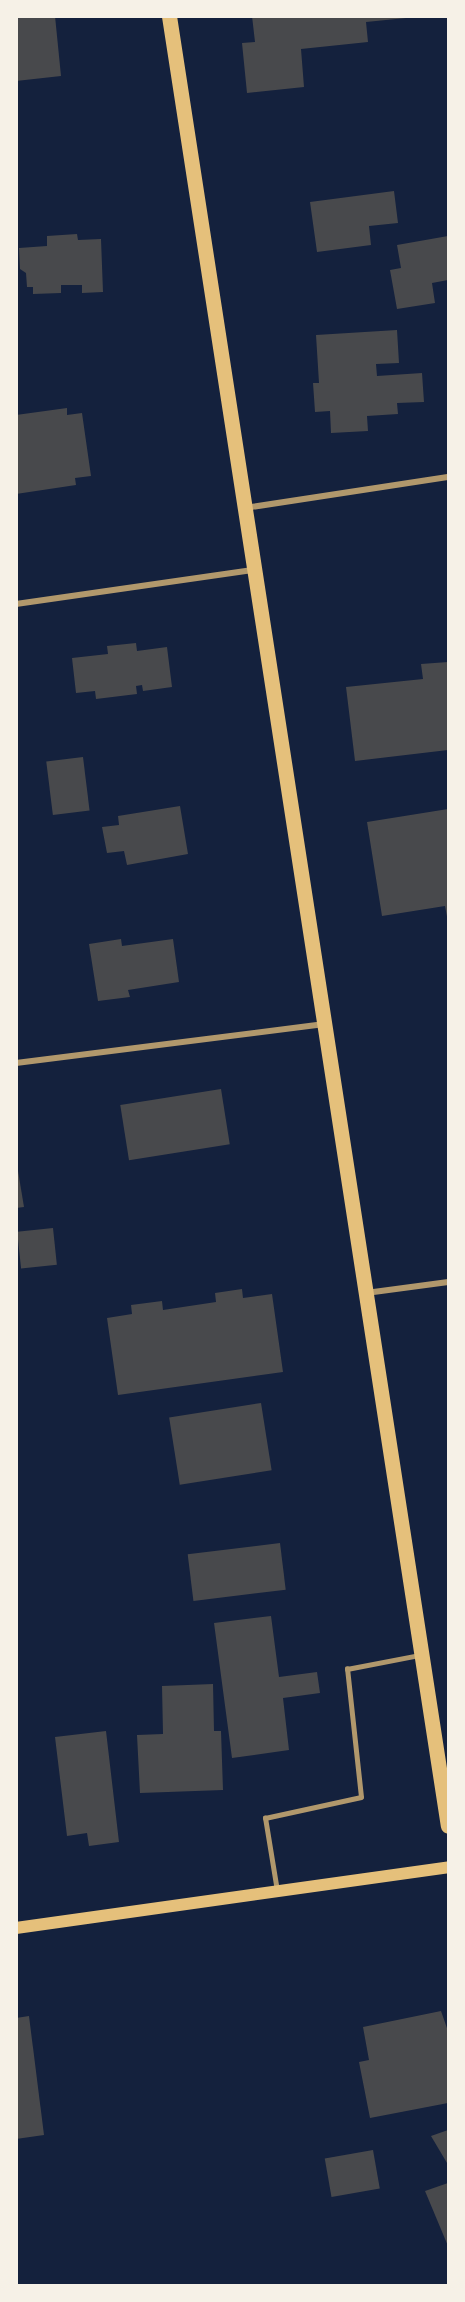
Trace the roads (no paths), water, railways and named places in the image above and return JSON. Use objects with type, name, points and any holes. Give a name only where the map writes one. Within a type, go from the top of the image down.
[{"type":"main road","points":[[169,16],[448,1826]]},
{"type":"main road","points":[[16,1928],[278,1893],[448,1867]]},
{"type":"street","points":[[244,508],[448,477]]},
{"type":"street","points":[[16,604],[253,570]]},
{"type":"street","points":[[16,1064],[324,1023]]},
{"type":"street","points":[[365,1293],[448,1282]]},
{"type":"lane","points":[[278,1893],[265,1818],[361,1797],[347,1669],[422,1654]]}]
